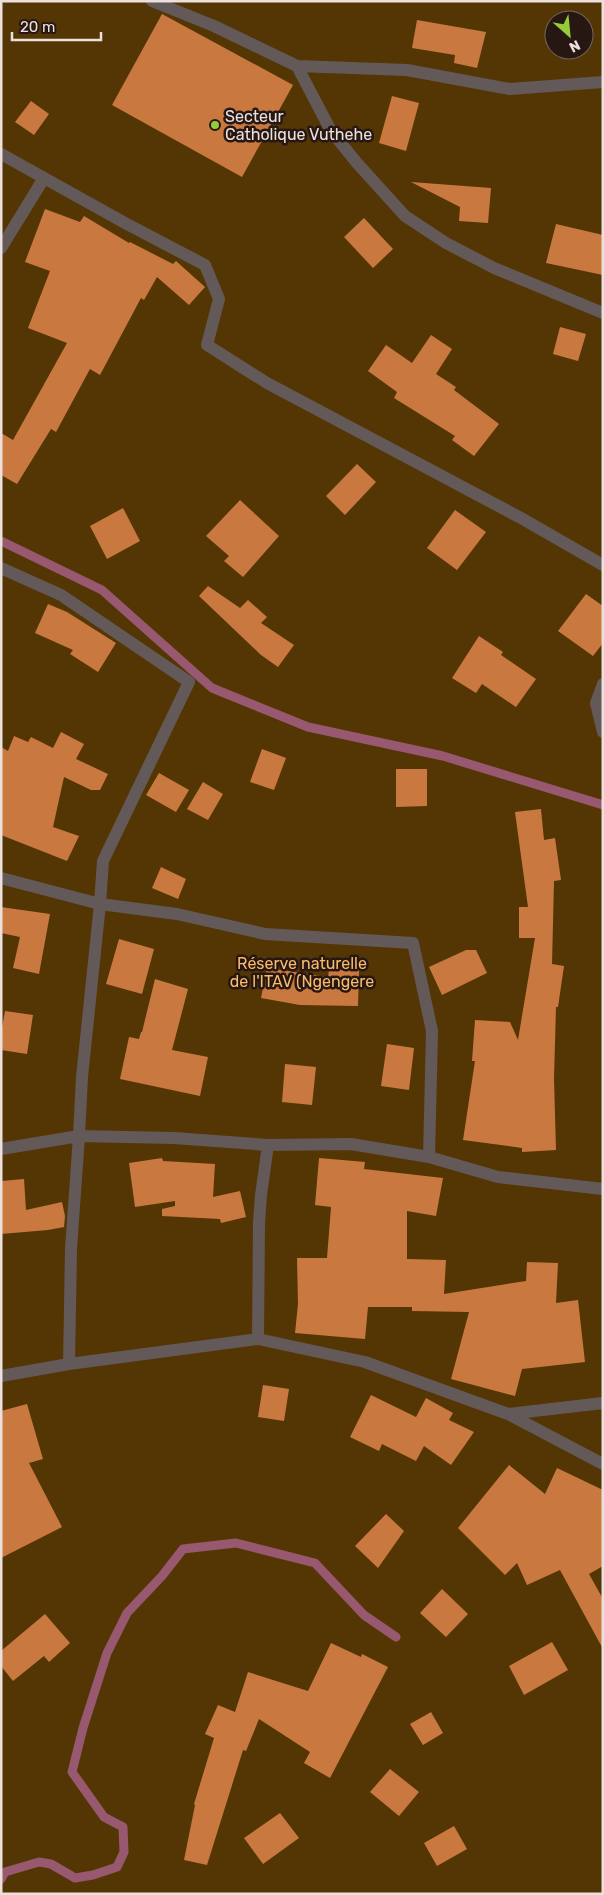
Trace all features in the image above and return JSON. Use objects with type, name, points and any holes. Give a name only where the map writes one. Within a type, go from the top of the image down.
[{"type":"street","points":[[152,1],[214,26],[297,66],[407,70],[510,90],[603,82]]},
{"type":"street","points":[[297,66],[331,131],[356,163],[405,216],[446,244],[494,268],[603,313]]},
{"type":"street","points":[[1,154],[205,265],[219,299],[207,345],[266,383],[521,518],[603,565]]},
{"type":"street","points":[[1,248],[44,178]]},
{"type":"street","points":[[1,569],[61,595],[189,682],[103,861],[85,1033],[80,1136],[71,1248],[69,1364]]},
{"type":"street","points":[[603,684],[596,703],[603,732]]},
{"type":"street","points":[[1,878],[100,904],[176,914],[265,934],[413,942],[432,1031],[429,1157]]},
{"type":"street","points":[[1,1149],[80,1136],[174,1138],[268,1145],[351,1144],[429,1157],[498,1177],[603,1189]]},
{"type":"street","points":[[258,1339],[259,1223],[268,1145]]},
{"type":"street","points":[[1,1376],[69,1364],[258,1339],[365,1362],[508,1414],[603,1464]]},
{"type":"street","points":[[508,1414],[603,1403]]},
{"type":"green space","name":"Réserve naturelle de l'ITAV (Ngengere","points":[[1,1],[603,1],[603,1894],[1,1894]]},
{"type":"building","points":[[162,14],[293,85],[242,177],[112,105]]},
{"type":"building","points":[[417,20],[486,32],[477,68],[454,63],[455,55],[412,48]]},
{"type":"building","points":[[392,96],[419,103],[406,151],[379,143]]},
{"type":"building","points":[[31,101],[49,114],[34,135],[15,122]]},
{"type":"building","points":[[411,182],[491,188],[488,223],[459,221],[460,207]]},
{"type":"building","points":[[45,209],[80,222],[84,216],[129,243],[173,264],[176,261],[205,287],[189,305],[157,277],[144,300],[141,298],[100,375],[90,369],[56,432],[51,429],[17,484],[1,475],[1,433],[13,440],[67,343],[28,328],[50,271],[25,262]]},
{"type":"building","points":[[364,218],[393,249],[373,268],[344,237]]},
{"type":"building","points":[[556,224],[603,235],[603,275],[546,263]]},
{"type":"building","points":[[560,327],[586,334],[578,361],[553,354]]},
{"type":"building","points":[[431,335],[452,349],[436,374],[456,387],[454,390],[499,424],[474,456],[452,440],[455,436],[394,398],[397,392],[368,371],[386,345],[412,363]]},
{"type":"building","points":[[357,464],[376,482],[345,515],[326,496]]},
{"type":"building","points":[[240,500],[279,536],[243,577],[224,561],[229,556],[206,536]]},
{"type":"building","points":[[123,508],[140,541],[107,559],[90,526]]},
{"type":"building","points":[[455,510],[486,532],[457,570],[427,548]]},
{"type":"building","points":[[208,586],[240,608],[248,600],[267,617],[261,623],[294,645],[278,667],[261,655],[199,596]]},
{"type":"building","points":[[586,594],[603,606],[603,643],[593,656],[558,631]]},
{"type":"building","points":[[48,604],[67,612],[116,643],[98,672],[70,654],[73,650],[35,633]]},
{"type":"building","points":[[479,636],[503,652],[501,655],[536,679],[516,707],[482,684],[476,693],[452,678]]},
{"type":"building","points":[[61,732],[84,744],[76,759],[108,774],[100,790],[91,790],[64,777],[53,827],[79,836],[67,861],[1,835],[1,747],[8,751],[14,736],[28,742],[31,737],[53,748]]},
{"type":"building","points":[[262,749],[286,758],[274,790],[250,782]]},
{"type":"building","points":[[396,769],[427,769],[427,806],[396,807]]},
{"type":"building","points":[[159,773],[189,790],[176,812],[146,795]]},
{"type":"building","points":[[203,782],[223,794],[208,820],[187,809]]},
{"type":"building","points":[[541,809],[544,840],[555,838],[561,880],[554,881],[552,964],[564,966],[558,1007],[556,1007],[554,1078],[556,1150],[522,1152],[522,1148],[463,1140],[475,1061],[472,1061],[475,1020],[510,1022],[518,1040],[535,938],[519,938],[519,907],[528,907],[515,812]]},
{"type":"building","points":[[161,867],[186,879],[178,899],[152,888]]},
{"type":"building","points":[[1,907],[50,914],[39,974],[13,968],[20,937],[1,933]]},
{"type":"building","points":[[119,939],[154,949],[142,994],[106,984]]},
{"type":"building","points":[[466,950],[476,950],[487,973],[442,995],[429,967]]},
{"type":"building","points":[[267,968],[328,977],[329,970],[359,970],[358,1006],[300,1005],[261,998]]},
{"type":"building","points":[[155,979],[188,989],[172,1050],[208,1057],[200,1096],[120,1079],[129,1037],[139,1039]]},
{"type":"building","points":[[5,1011],[33,1015],[27,1054],[1,1050],[1,1033]]},
{"type":"building","points":[[387,1044],[414,1048],[409,1090],[381,1086]]},
{"type":"building","points":[[285,1064],[316,1067],[312,1105],[282,1102]]},
{"type":"building","points":[[162,1158],[163,1161],[215,1164],[213,1197],[240,1191],[246,1217],[221,1223],[220,1219],[162,1216],[162,1209],[175,1206],[175,1201],[135,1207],[129,1163]]},
{"type":"building","points":[[319,1158],[365,1162],[364,1169],[443,1178],[436,1216],[407,1211],[407,1259],[446,1260],[444,1294],[526,1281],[527,1262],[558,1263],[556,1303],[578,1300],[585,1362],[522,1369],[515,1396],[451,1379],[469,1312],[412,1311],[412,1307],[368,1307],[365,1339],[295,1333],[298,1304],[297,1258],[327,1258],[331,1207],[315,1205]]},
{"type":"building","points":[[24,1179],[26,1210],[62,1202],[65,1216],[64,1227],[1,1234],[1,1181]]},
{"type":"building","points":[[263,1385],[289,1389],[284,1421],[258,1417]]},
{"type":"building","points":[[371,1395],[416,1417],[426,1398],[453,1413],[449,1420],[474,1432],[451,1465],[424,1446],[416,1461],[382,1444],[379,1451],[350,1437]]},
{"type":"building","points":[[27,1404],[43,1459],[29,1463],[62,1527],[1,1558],[1,1411]]},
{"type":"building","points":[[509,1465],[545,1494],[557,1468],[603,1490],[603,1566],[589,1574],[603,1599],[603,1649],[560,1570],[527,1585],[517,1563],[505,1575],[458,1528]]},
{"type":"building","points":[[386,1514],[404,1531],[378,1568],[355,1546]]},
{"type":"building","points":[[442,1589],[468,1614],[446,1637],[420,1613]]},
{"type":"building","points":[[45,1614],[70,1643],[49,1662],[44,1656],[13,1681],[1,1666],[1,1651]]},
{"type":"building","points":[[552,1642],[568,1670],[524,1695],[509,1666]]},
{"type":"building","points":[[331,1643],[361,1657],[362,1654],[388,1667],[330,1778],[304,1763],[310,1752],[259,1719],[246,1751],[243,1750],[207,1865],[184,1860],[194,1804],[214,1738],[205,1734],[218,1705],[235,1712],[248,1672],[308,1691]]},
{"type":"building","points":[[431,1712],[443,1733],[423,1745],[410,1724]]},
{"type":"building","points":[[390,1769],[419,1792],[399,1816],[370,1792]]},
{"type":"building","points":[[280,1813],[299,1838],[263,1864],[244,1838]]},
{"type":"building","points":[[454,1826],[467,1849],[437,1866],[424,1843]]},
{"type":"waterway","points":[[1,541],[102,590],[212,688],[308,727],[443,756],[603,805]]},
{"type":"waterway","points":[[1,1879],[5,1872],[39,1862],[51,1864],[75,1878],[93,1875],[117,1867],[124,1852],[123,1827],[104,1817],[72,1772],[83,1728],[107,1653],[127,1613],[162,1576],[183,1549],[236,1543],[315,1563],[364,1615],[396,1637]]},
{"type":"place","name":"Secteur Catholique Vuthehe","points":[[215,125]]}]
